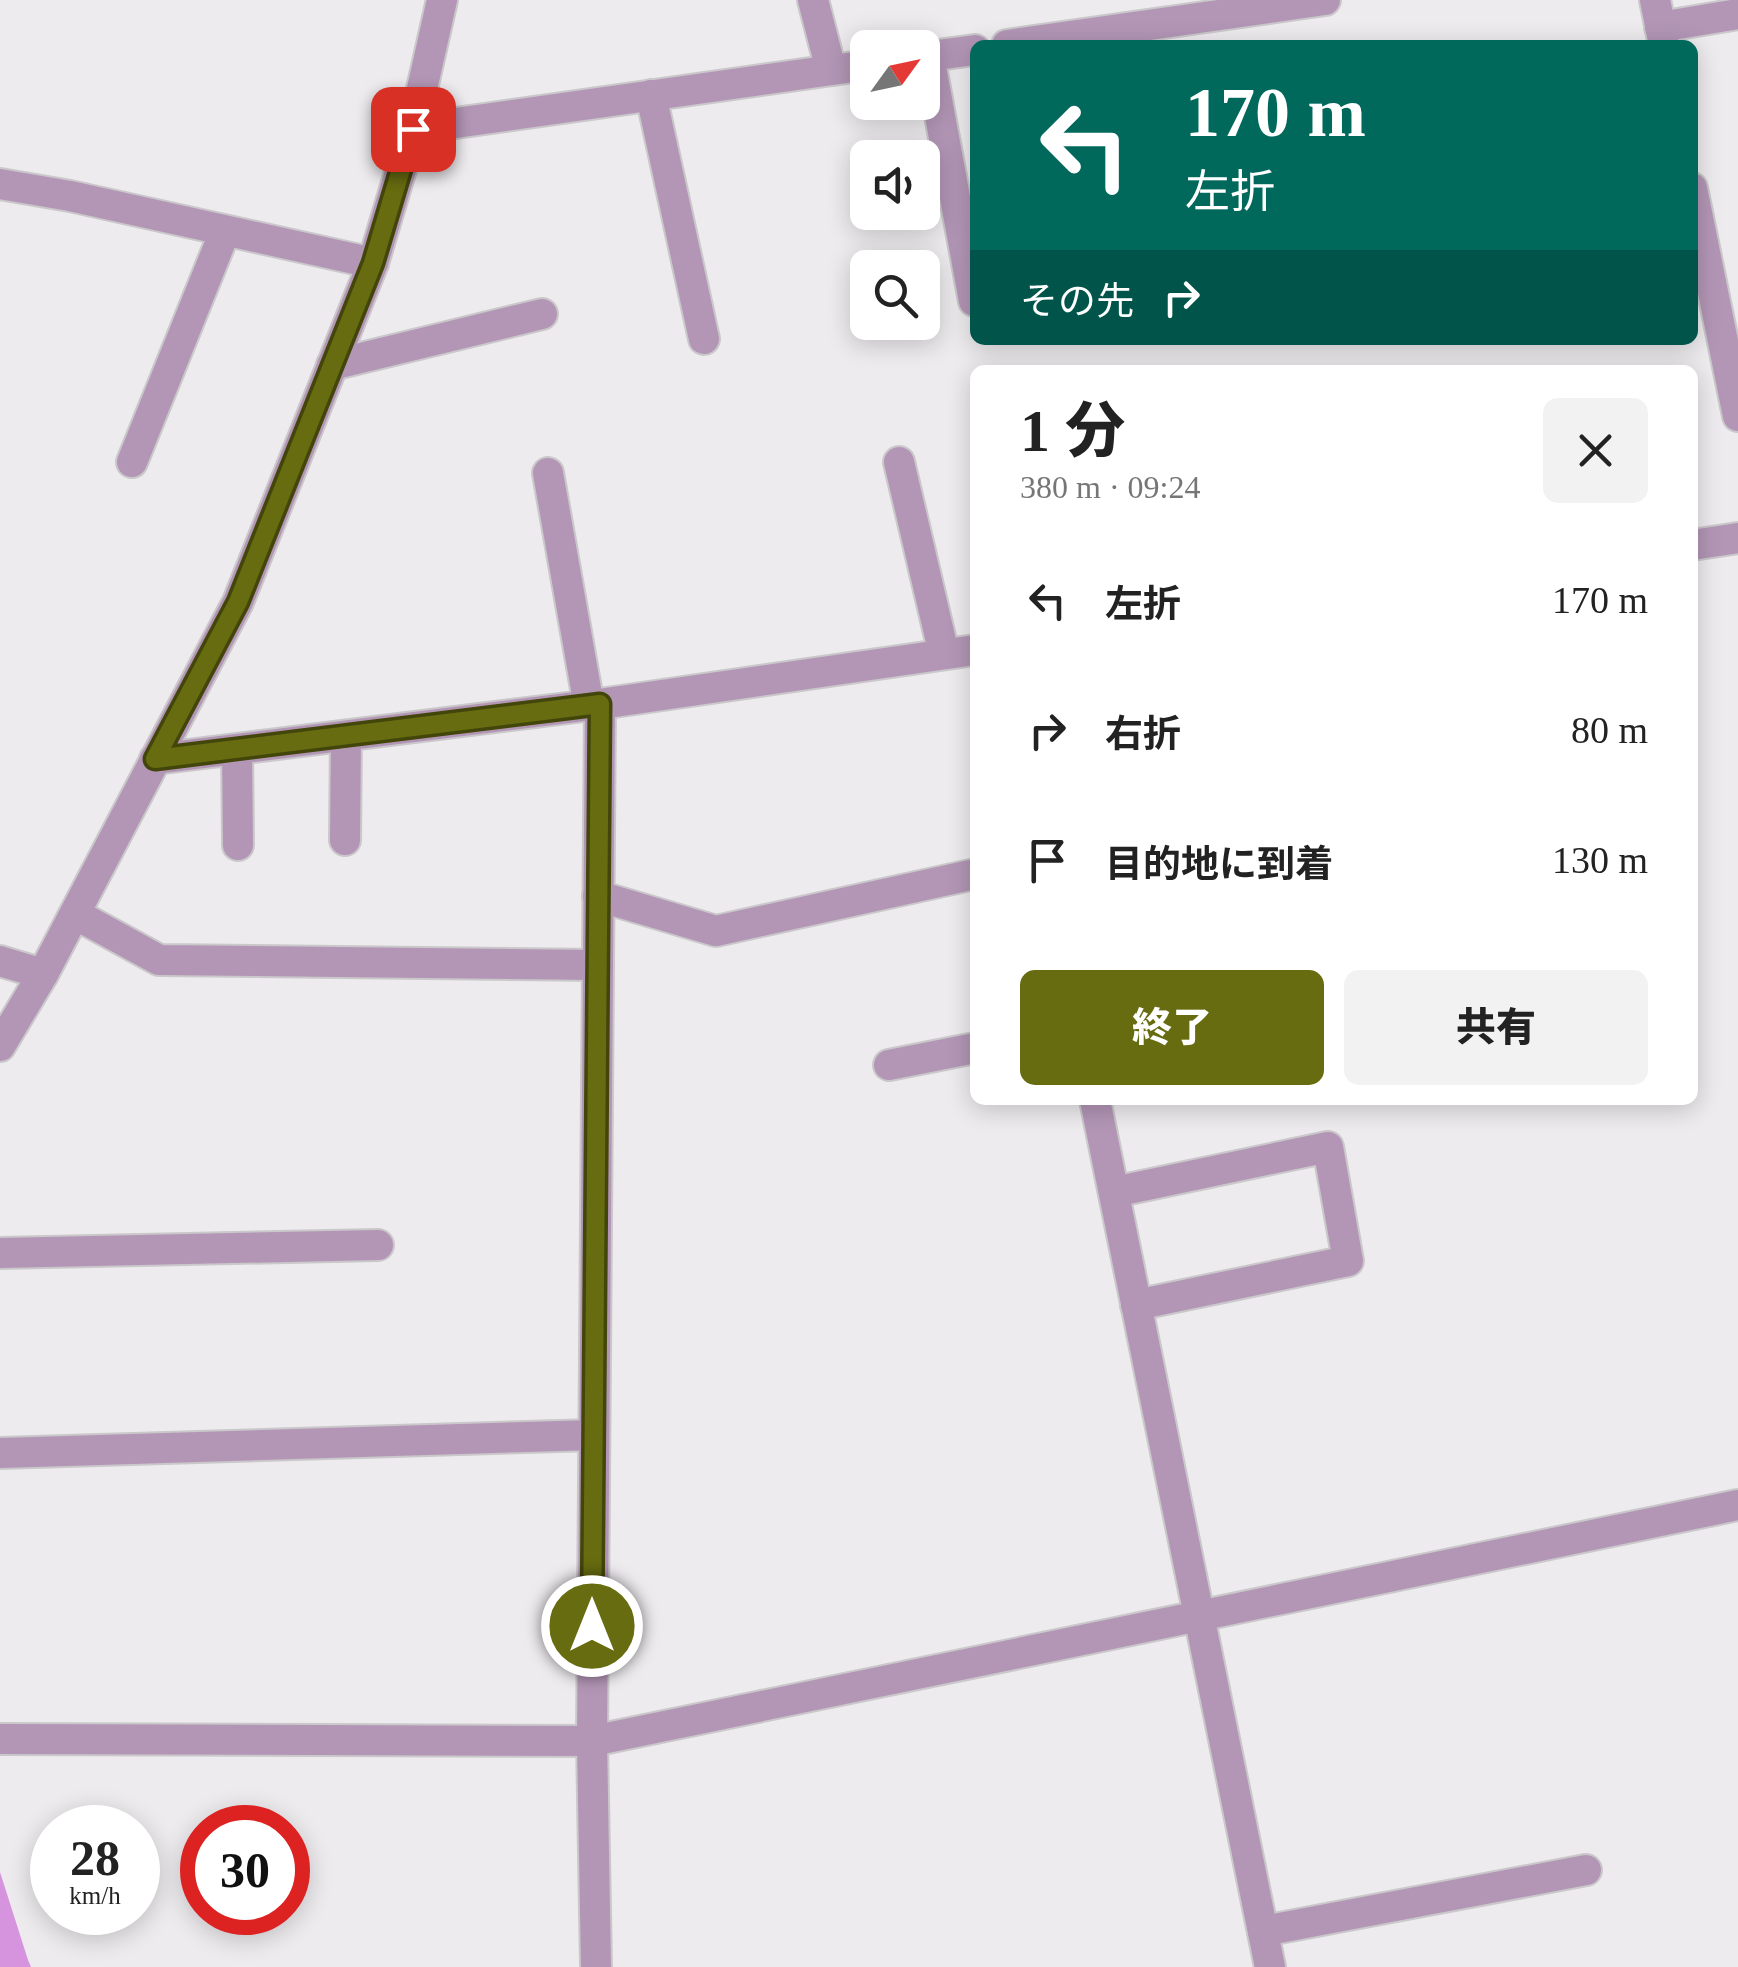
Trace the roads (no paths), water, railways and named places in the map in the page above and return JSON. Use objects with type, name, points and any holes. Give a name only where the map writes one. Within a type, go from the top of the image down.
[{"type":"street","points":[[0,1046],[44,974],[238,602],[373,263],[413,129],[442,0]]},
{"type":"street","points":[[813,0],[831,70]]},
{"type":"street","points":[[1043,40],[1326,0]]},
{"type":"street","points":[[1660,24],[1738,14]]},
{"type":"street","points":[[940,55],[970,51]]},
{"type":"street","points":[[413,129],[850,67]]},
{"type":"street","points":[[651,95],[704,340]]},
{"type":"street","points":[[938,120],[970,281]]},
{"type":"street","points":[[1,187],[70,196],[373,263]]},
{"type":"street","points":[[1698,218],[1738,416]]},
{"type":"street","points":[[132,462],[226,230]]},
{"type":"street","points":[[332,365],[542,314]]},
{"type":"street","points":[[899,462],[944,654]]},
{"type":"street","points":[[548,473],[594,705],[598,896],[592,1741],[596,1967]]},
{"type":"street","points":[[1698,544],[1738,538]]},
{"type":"street","points":[[155,759],[594,705],[970,651]]},
{"type":"street","points":[[344,840],[346,736]]},
{"type":"street","points":[[236,750],[238,845]]},
{"type":"street","points":[[598,896],[716,932],[970,875]]},
{"type":"street","points":[[75,914],[159,960],[598,966]]},
{"type":"street","points":[[0,961],[44,974]]},
{"type":"street","points":[[889,1065],[970,1049]]},
{"type":"street","points":[[1096,1105],[1270,1967]]},
{"type":"street","points":[[1114,1192],[1328,1147],[1348,1261],[1136,1305]]},
{"type":"street","points":[[0,1253],[378,1245]]},
{"type":"street","points":[[0,1453],[594,1435]]},
{"type":"street","points":[[0,1739],[592,1741],[1738,1505]]},
{"type":"street","points":[[1263,1931],[1586,1870]]}]
